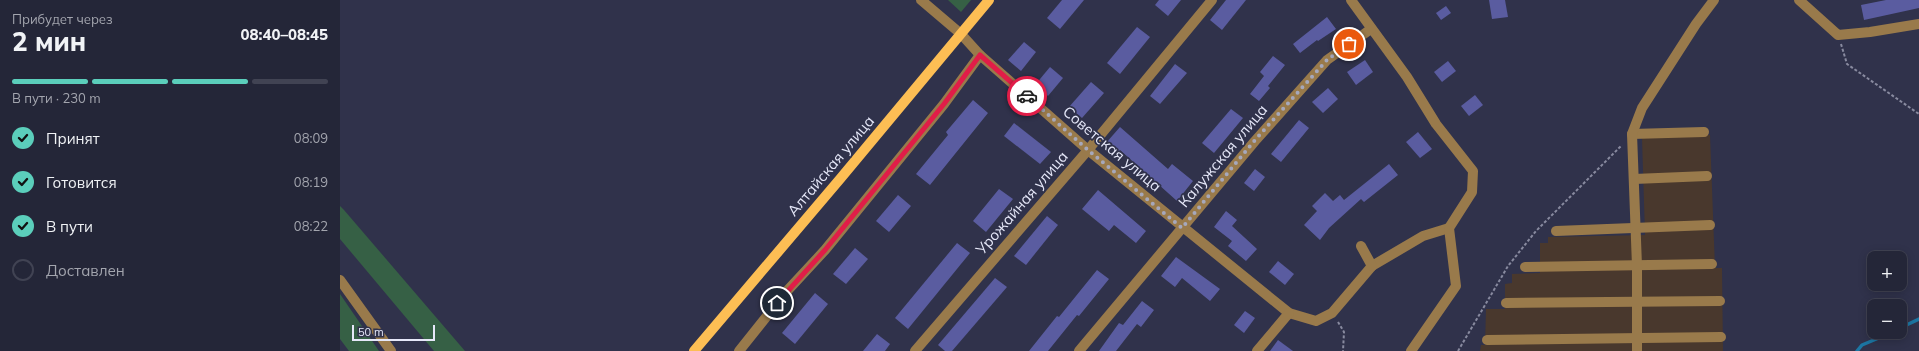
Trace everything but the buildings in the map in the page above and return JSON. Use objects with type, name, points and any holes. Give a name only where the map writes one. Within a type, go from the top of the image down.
[{"type":"main road","name":"Алтайская улица","points":[[694,351],[989,0]]},
{"type":"street","name":"Советская улица","points":[[922,0],[961,34],[980,55],[1088,150],[1182,228],[1289,313]]},
{"type":"street","name":"Урожайная улица","points":[[915,351],[1088,150],[1212,0]]},
{"type":"street","points":[[1351,0],[1370,29],[1387,49],[1436,124],[1473,171],[1472,192],[1449,228],[1456,286],[1411,351]]},
{"type":"street","points":[[1637,351],[1637,266],[1632,134],[1642,108],[1696,24],[1714,0]]},
{"type":"street","points":[[1799,0],[1838,35],[1870,32],[1919,24]]},
{"type":"street","name":"Калужская улица","points":[[1078,351],[1255,140],[1327,60],[1370,29]]},
{"type":"street","points":[[739,351],[787,291],[830,244],[944,104],[980,55]]},
{"type":"street","points":[[1632,134],[1704,132]]},
{"type":"street","points":[[1634,179],[1707,176]]},
{"type":"street","points":[[1556,231],[1710,225]]},
{"type":"street","points":[[1257,351],[1289,313],[1316,320],[1332,313],[1372,266],[1423,236],[1449,228]]},
{"type":"street","points":[[1360,246],[1372,266]]},
{"type":"street","points":[[1525,267],[1712,264]]},
{"type":"street","points":[[340,280],[391,351]]},
{"type":"street","points":[[1506,303],[1637,303],[1720,301]]},
{"type":"street","points":[[1487,340],[1721,337]]},
{"type":"path","points":[[1838,35],[1847,64],[1919,114]]},
{"type":"path","points":[[1458,351],[1508,266],[1536,231],[1632,134]]},
{"type":"path","points":[[1332,313],[1344,332],[1342,351]]},
{"type":"shaded area","points":[[1710,135],[1715,268],[1722,268],[1723,351],[1480,351],[1481,345],[1485,345],[1486,309],[1505,309],[1505,284],[1512,283],[1512,274],[1540,273],[1540,243],[1548,243],[1548,237],[1645,235],[1642,138]]},
{"type":"green space","points":[[948,0],[971,0],[961,12]]},
{"type":"green space","points":[[340,206],[465,351],[434,351],[340,239]]},
{"type":"green space","points":[[340,294],[379,351],[349,351],[340,339]]},
{"type":"waterway","points":[[1907,325],[1919,319]]},
{"type":"waterway","points":[[1857,351],[1862,345],[1876,339]]},
{"type":"way so far","points":[[1027,96],[1088,150],[1182,228],[1255,140],[1327,60],[1349,44]]},
{"type":"route","points":[[777,303],[825,250],[944,104],[980,55],[1027,96]]}]
